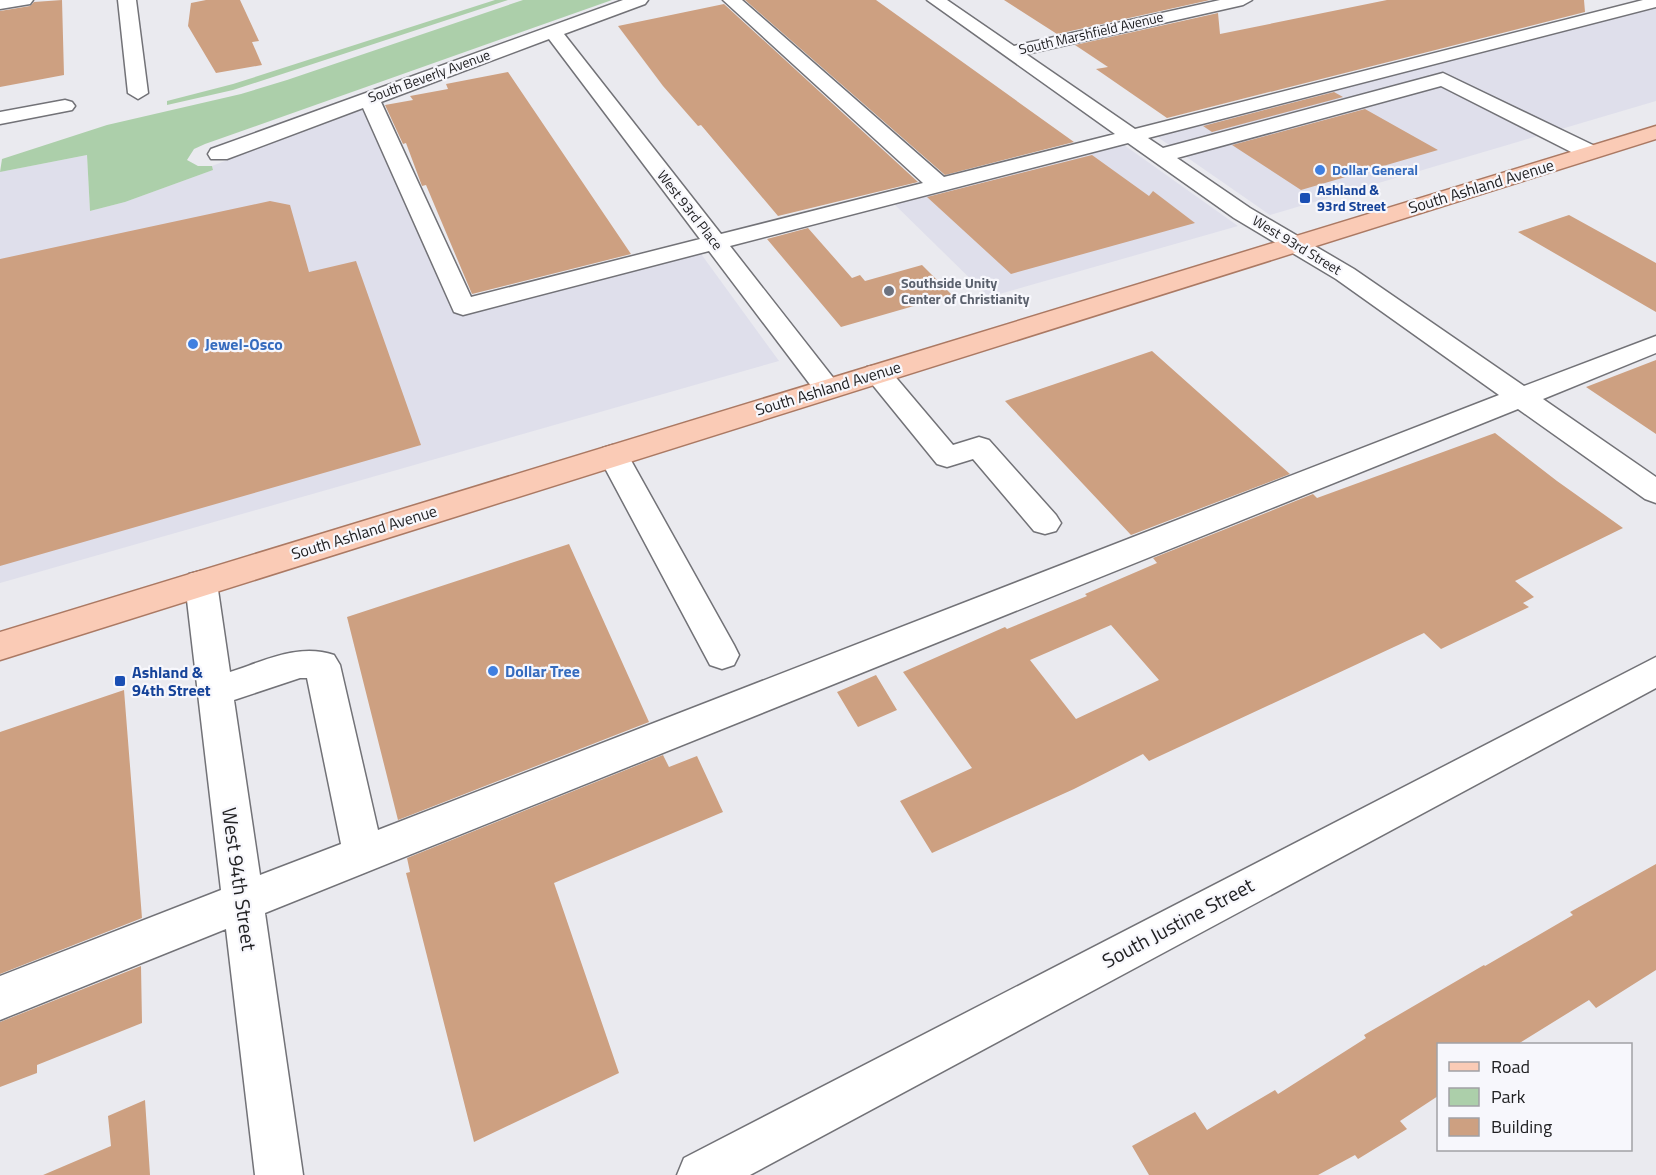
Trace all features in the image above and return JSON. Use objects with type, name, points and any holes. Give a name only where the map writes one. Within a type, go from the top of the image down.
[{"type":"main road","name":"South Ashland Avenue","points":[[0,646],[1656,132]]},
{"type":"street","points":[[0,4],[24,0]]},
{"type":"street","points":[[127,0],[138,93]]},
{"type":"street","name":"South Beverly Avenue","points":[[219,154],[639,0]]},
{"type":"street","points":[[732,0],[939,185]]},
{"type":"street","name":"West 93rd Street","points":[[936,0],[1242,213],[1345,274],[1656,492]]},
{"type":"street","name":"South Marshfield Avenue","points":[[1010,52],[1243,0]]},
{"type":"street","points":[[369,98],[463,307],[1656,2]]},
{"type":"street","points":[[1149,3],[1171,15]]},
{"type":"street","name":"West 93rd Place","points":[[552,31],[828,389]]},
{"type":"street","points":[[1159,156],[1443,79],[1589,152]]},
{"type":"street","points":[[0,118],[64,106]]},
{"type":"street","points":[[0,998],[1656,344]]},
{"type":"street","points":[[877,373],[946,457],[979,447],[1045,524]]},
{"type":"street","points":[[613,455],[722,655]]},
{"type":"street","name":"West 94th Street","points":[[201,583],[279,1175]]},
{"type":"street","points":[[214,692],[300,664],[322,665],[363,854]]},
{"type":"street","name":"South Justine Street","points":[[701,1175],[1656,671]]},
{"type":"shaded area","points":[[1656,2],[1656,101],[1270,215],[1149,131]]},
{"type":"shaded area","points":[[372,104],[463,307],[696,247],[779,361],[0,583],[0,172],[87,155],[90,211],[125,202],[213,170],[212,166]]},
{"type":"shaded area","points":[[1117,140],[1238,226],[989,297],[888,198]]},
{"type":"green space","points":[[495,0],[508,0],[233,90],[167,105],[167,101],[233,84]]},
{"type":"green space","points":[[523,0],[612,0],[205,144],[194,149],[187,160],[198,166],[212,166],[213,170],[125,202],[90,211],[87,155],[0,172],[2,159],[107,125],[241,94],[287,80]]},
{"type":"building","points":[[62,0],[64,75],[0,87],[0,11],[30,6],[34,2]]},
{"type":"building","points":[[206,0],[240,0],[259,41],[252,42],[262,65],[216,73],[188,26],[191,3]]},
{"type":"building","points":[[745,0],[876,0],[1074,142],[945,175]]},
{"type":"building","points":[[1004,0],[1210,0],[1057,34]]},
{"type":"building","points":[[1387,0],[1584,0],[1585,12],[1167,118],[1096,69],[1108,67],[1075,45],[1218,13],[1220,34]]},
{"type":"building","points":[[724,4],[918,182],[778,216],[701,125],[698,126],[663,86],[618,26]]},
{"type":"building","points":[[508,72],[631,254],[472,294],[426,185],[422,186],[406,143],[403,144],[385,105],[413,100],[410,96],[448,89],[446,84]]},
{"type":"building","points":[[1334,92],[1343,97],[1212,132],[1203,126]]},
{"type":"building","name":"Dollar General","points":[[1365,109],[1438,150],[1301,190],[1232,145]]},
{"type":"building","points":[[1092,155],[1149,196],[1153,191],[1195,223],[1011,274],[927,197]]},
{"type":"building","name":"Jewel-Osco","points":[[270,201],[290,205],[309,272],[356,261],[421,445],[0,566],[0,259]]},
{"type":"building","points":[[1569,215],[1656,263],[1656,312],[1518,232]]},
{"type":"building","points":[[808,228],[852,278],[860,275],[865,281],[922,265],[952,295],[841,327],[767,239]]},
{"type":"building","points":[[1152,351],[1290,474],[1131,535],[1005,401]]},
{"type":"building","points":[[1656,360],[1656,434],[1586,387]]},
{"type":"building","points":[[1495,433],[1623,528],[1515,581],[1534,597],[1523,603],[1529,607],[1441,649],[1424,633],[1149,761],[1143,754],[1074,789],[932,853],[900,801],[972,768],[903,672],[1005,627],[1007,629],[1087,596],[1085,594],[1157,563],[1153,558],[1313,494],[1317,498]],"holes":[[[1111,625],[1159,680],[1076,719],[1030,660]]]},
{"type":"building","name":"Dollar Tree","points":[[569,544],[649,722],[398,820],[347,617]]},
{"type":"building","points":[[876,675],[897,710],[858,727],[837,692]]},
{"type":"building","points":[[124,690],[142,918],[0,974],[0,732]]},
{"type":"building","points":[[663,755],[669,767],[697,756],[723,812],[554,883],[619,1073],[474,1142],[406,873],[410,872],[407,858]]},
{"type":"building","points":[[1656,864],[1656,970],[1596,1008],[1589,1000],[1520,1043],[1437,1043],[1437,1097],[1400,1121],[1407,1129],[1358,1159],[1355,1155],[1318,1175],[1149,1175],[1132,1146],[1195,1112],[1207,1130],[1275,1090],[1278,1094],[1366,1038],[1364,1035],[1573,915],[1570,912]]},
{"type":"building","points":[[141,966],[142,1023],[37,1065],[37,1073],[0,1087],[0,1022]]},
{"type":"building","points":[[145,1100],[150,1175],[43,1175],[111,1146],[108,1116]]},
{"type":"place","name":"Dollar General","points":[[1320,170]]},
{"type":"place","name":"Ashland & 93rd Street","points":[[1305,198]]},
{"type":"place","name":"Southside Unity Center of Christianity","points":[[889,291]]},
{"type":"place","name":"Jewel-Osco","points":[[193,344]]},
{"type":"place","name":"Dollar Tree","points":[[493,671]]},
{"type":"place","name":"Ashland & 94th Street","points":[[120,681]]}]
